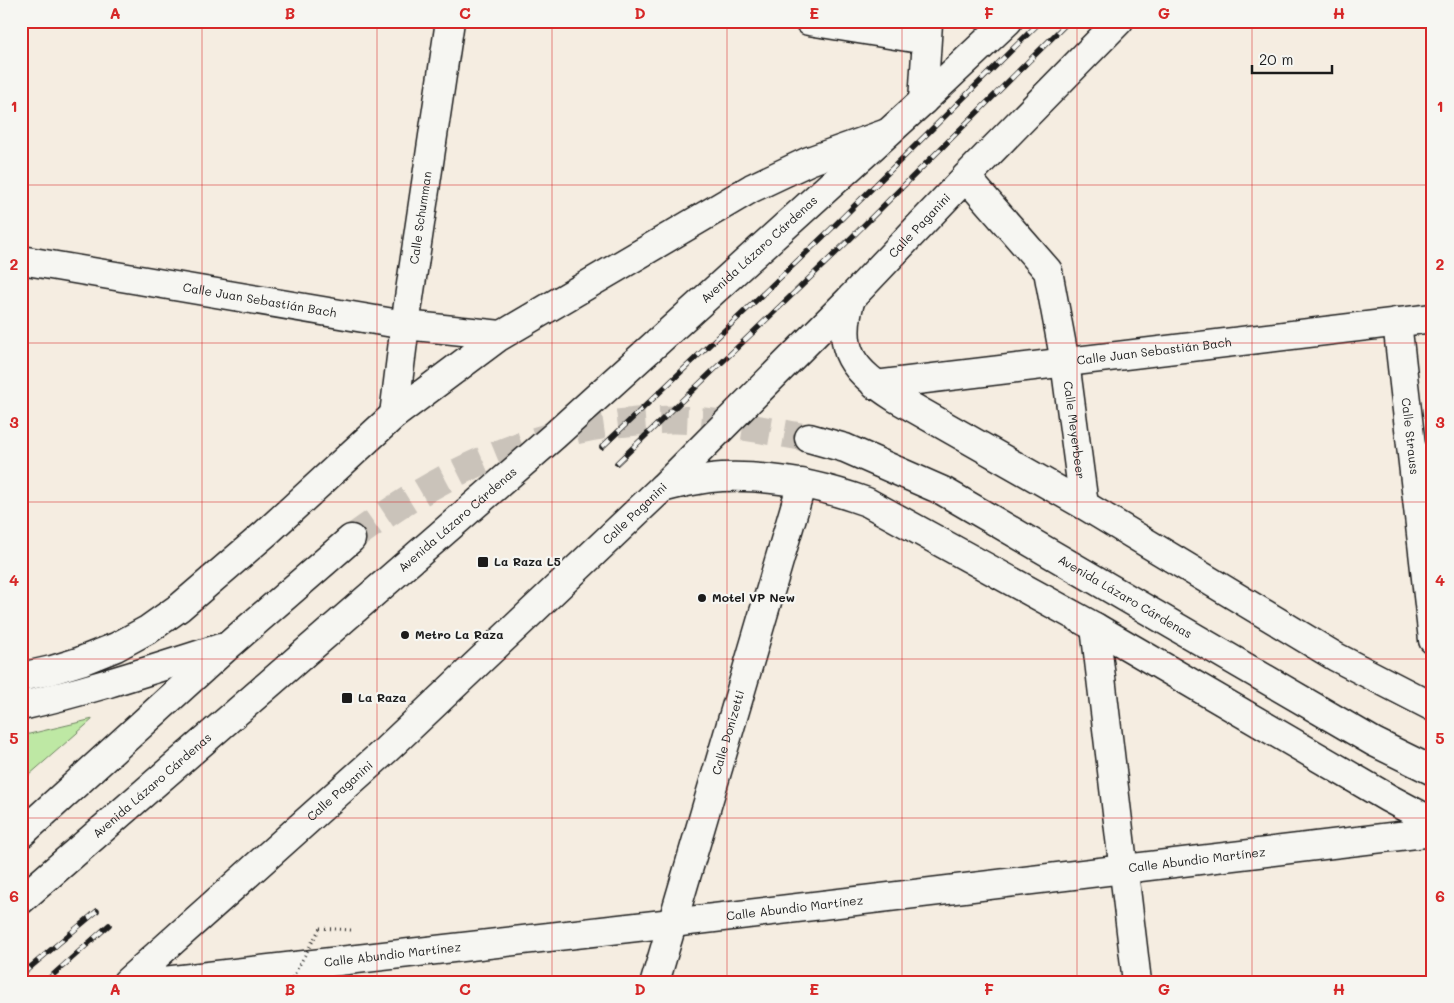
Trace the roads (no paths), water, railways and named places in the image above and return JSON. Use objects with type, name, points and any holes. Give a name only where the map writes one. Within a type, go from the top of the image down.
[{"type":"main road","name":"Calle Schumman","points":[[394,415],[405,325],[450,21]]},
{"type":"main road","points":[[810,21],[927,30],[923,101]]},
{"type":"main road","points":[[21,677],[81,661],[116,647],[149,629],[180,607],[266,533],[394,415],[501,336],[556,302],[759,185],[809,161],[887,133],[1008,21]]},
{"type":"main road","name":"Calle Paganini","points":[[127,982],[386,750],[662,488],[851,298],[1119,21]]},
{"type":"main road","name":"Avenida Lázaro Cárdenas","points":[[21,900],[554,436],[887,133]]},
{"type":"main road","name":"Calle Meyerbeer","points":[[966,177],[1048,271],[1065,362],[1084,505]]},
{"type":"main road","name":"Calle Juan Sebastián Bach","points":[[21,260],[405,325],[501,336]]},
{"type":"main road","points":[[851,298],[845,327],[849,356],[860,371],[875,385],[1084,505],[1336,657],[1433,707]]},
{"type":"main road","name":"Calle Juan Sebastián Bach","points":[[875,385],[1433,318]]},
{"type":"main road","name":"Calle Strauss","points":[[1397,322],[1433,640]]},
{"type":"main road","name":"Avenida Lázaro Cárdenas","points":[[809,438],[845,448],[943,491],[1374,742],[1433,771]]},
{"type":"main road","points":[[662,488],[691,481],[721,477],[766,479],[802,483],[837,491],[867,502],[1095,627],[1388,798],[1433,822]]},
{"type":"main road","name":"Calle Donizetti","points":[[655,982],[802,483]]},
{"type":"main road","points":[[21,834],[229,645],[352,539]]},
{"type":"main road","points":[[1095,627],[1136,982]]},
{"type":"main road","points":[[21,706],[62,698],[229,645]]},
{"type":"main road","name":"Calle Abundio Martínez","points":[[155,982],[672,923],[1433,832]]},
{"type":"tunnel","points":[[351,539],[416,495],[449,477],[483,460],[518,446],[555,435],[593,427],[639,421],[689,420],[809,438]]},
{"type":"railway","points":[[602,447],[830,230],[1041,21]]},
{"type":"railway","points":[[617,463],[845,244],[1069,21]]},
{"type":"railway","points":[[21,975],[97,911]]},
{"type":"railway","points":[[45,982],[109,925]]},
{"type":"place","name":"La Raza L5","points":[[483,562]]},
{"type":"place","name":"Motel VP New","points":[[702,598]]},
{"type":"place","name":"Metro La Raza","points":[[405,635]]},
{"type":"place","name":"La Raza","points":[[347,698]]}]
